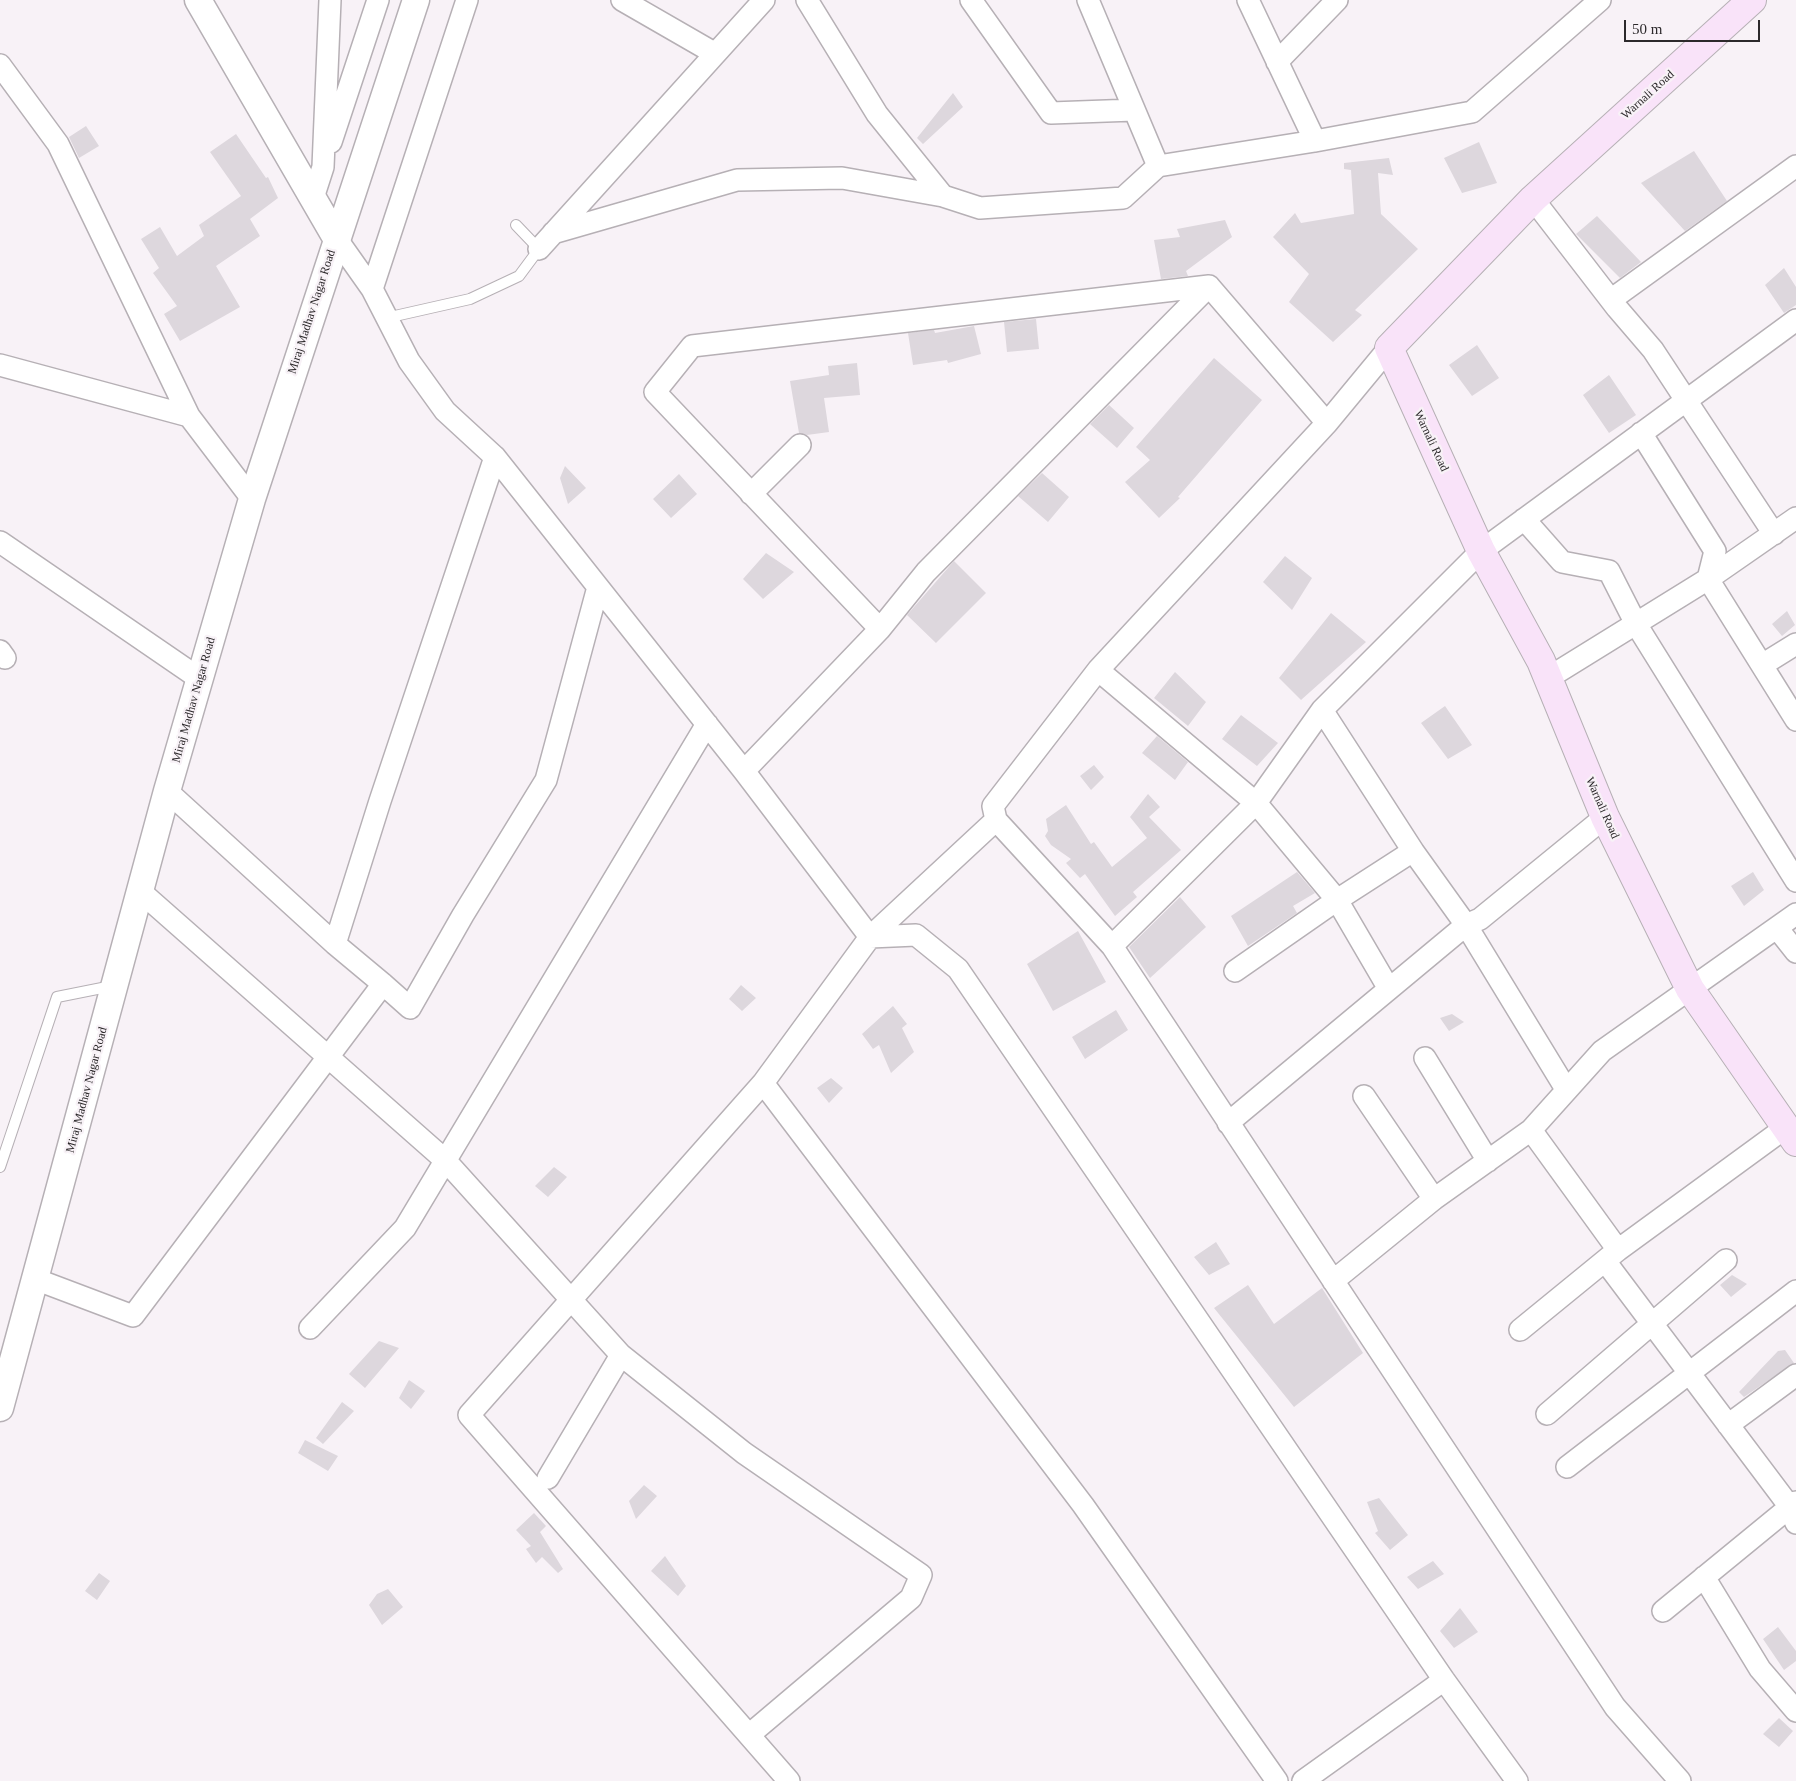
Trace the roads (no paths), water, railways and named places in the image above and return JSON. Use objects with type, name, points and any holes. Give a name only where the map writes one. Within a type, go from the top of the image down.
[{"type":"main road","name":"Warnali Road","points":[[1752,0],[1533,199],[1389,348],[1481,551],[1548,678],[1605,817],[1690,989],[1790,1135]]},
{"type":"street","points":[[198,0],[336,238],[372,290],[409,361],[445,412],[495,457],[744,771],[870,937]]},
{"type":"street","points":[[323,167],[330,0]]},
{"type":"street","points":[[313,198],[378,0]]},
{"type":"street","name":"Miraj Madhav Nagar Road","points":[[0,1408],[116,986],[167,792],[252,498],[336,238],[416,0]]},
{"type":"street","points":[[372,290],[467,0]]},
{"type":"street","points":[[622,0],[714,53]]},
{"type":"street","points":[[546,241],[714,53],[764,0]]},
{"type":"street","points":[[807,0],[877,114],[943,196]]},
{"type":"street","points":[[971,0],[1051,113],[1134,110]]},
{"type":"street","points":[[1088,0],[1158,166]]},
{"type":"street","points":[[1248,0],[1315,141]]},
{"type":"street","points":[[1277,62],[1337,0]]},
{"type":"street","points":[[546,241],[737,180],[842,178],[943,196],[980,208],[1123,198],[1158,166],[1315,141],[1472,112],[1600,0]]},
{"type":"street","points":[[0,65],[58,144],[189,416],[252,498]]},
{"type":"street","points":[[1617,308],[1612,299],[1796,166]]},
{"type":"street","points":[[1533,199],[1617,308],[1653,350],[1774,534]]},
{"type":"street","points":[[1209,286],[1327,423]]},
{"type":"street","points":[[880,629],[655,392],[692,346],[1209,286]]},
{"type":"street","points":[[744,771],[880,629],[926,572],[1209,286]]},
{"type":"street","points":[[1112,946],[1256,803],[1322,710],[1481,551],[1796,320]]},
{"type":"street","points":[[1389,348],[1327,423],[1098,670],[993,806],[996,820],[1112,946],[1615,1707],[1680,1781]]},
{"type":"street","points":[[0,365],[189,416]]},
{"type":"street","points":[[1641,433],[1715,550],[1708,579],[1796,720]]},
{"type":"street","points":[[751,494],[800,445]]},
{"type":"street","points":[[335,944],[380,801],[495,457]]},
{"type":"street","points":[[1548,678],[1708,579],[1796,518]]},
{"type":"street","points":[[1524,519],[1562,562],[1609,571],[1636,624],[1796,880]]},
{"type":"street","points":[[0,542],[200,679]]},
{"type":"street","points":[[167,792],[335,944],[410,1008],[463,915],[546,780],[598,587]]},
{"type":"street","points":[[1762,664],[1796,644]]},
{"type":"street","points":[[1098,670],[1256,803],[1338,900],[1389,989]]},
{"type":"street","points":[[1322,710],[1413,851],[1466,926],[1566,1089]]},
{"type":"street","points":[[310,1328],[405,1228],[707,724]]},
{"type":"street","points":[[1228,1123],[1466,926],[1480,919],[1605,817]]},
{"type":"street","points":[[790,1781],[469,1415],[763,1083],[870,937],[996,820]]},
{"type":"street","points":[[1235,971],[1413,851]]},
{"type":"street","points":[[141,892],[445,1160],[621,1354],[744,1453],[922,1575],[912,1598],[749,1734]]},
{"type":"street","points":[[1333,1281],[1434,1199],[1531,1130],[1602,1051],[1796,914]]},
{"type":"street","points":[[1777,928],[1796,952]]},
{"type":"street","points":[[870,937],[916,934],[958,969],[1444,1680],[1517,1781]]},
{"type":"street","points":[[35,1279],[133,1316],[383,984]]},
{"type":"street","points":[[1424,1058],[1488,1161]]},
{"type":"street","points":[[763,1083],[1083,1505],[1277,1781]]},
{"type":"street","points":[[1364,1096],[1434,1199]]},
{"type":"street","points":[[1531,1130],[1611,1255],[1652,1324],[1794,1511],[1704,1577],[1663,1611]]},
{"type":"street","points":[[1520,1330],[1611,1255],[1790,1135]]},
{"type":"street","points":[[1547,1414],[1726,1260]]},
{"type":"street","points":[[1567,1467],[1796,1291]]},
{"type":"street","points":[[548,1478],[621,1354]]},
{"type":"street","points":[[1728,1425],[1796,1374]]},
{"type":"street","points":[[1704,1577],[1760,1669],[1796,1711]]},
{"type":"street","points":[[1303,1781],[1444,1680]]},
{"type":"lane","points":[[386,318],[470,299],[519,276],[546,241],[516,226]]},
{"type":"lane","points":[[0,1167],[57,997],[116,986]]}]
